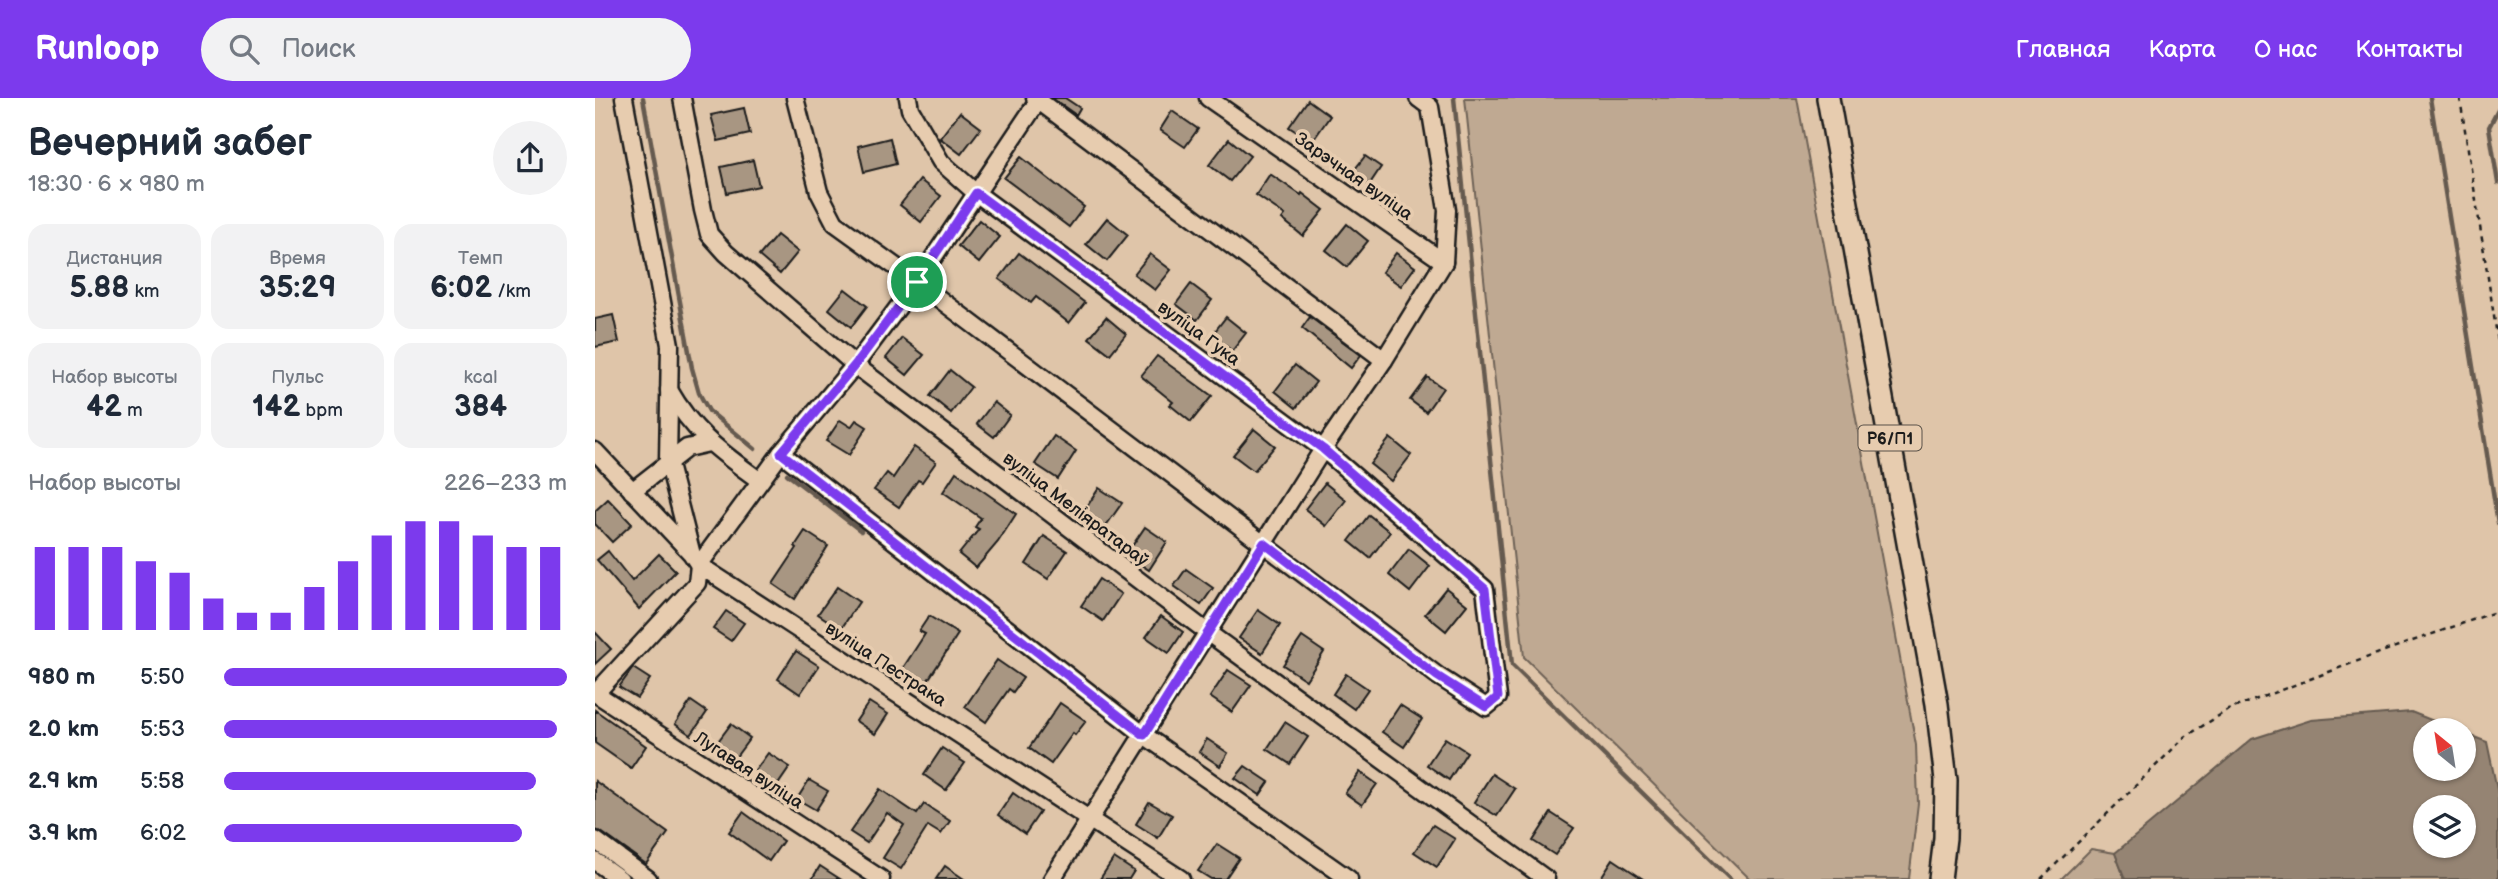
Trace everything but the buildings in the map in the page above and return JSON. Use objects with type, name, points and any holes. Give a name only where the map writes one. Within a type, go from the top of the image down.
[{"type":"main road","name":"Р6/П1","points":[[1828,98],[1937,704],[1946,780],[1945,838],[1940,879]]},
{"type":"street","points":[[595,693],[697,583],[695,559],[668,461],[670,345],[624,98]]},
{"type":"street","name":"вуліца Меліяратараў","points":[[682,98],[709,234],[726,253],[855,365],[1207,632],[1546,879]]},
{"type":"street","points":[[795,98],[819,192],[835,223],[1264,543]]},
{"type":"street","name":"вуліца Гука","points":[[908,98],[910,109],[941,162],[976,193],[1323,449],[1485,589],[1498,697],[1486,707],[1437,676],[1264,543]]},
{"type":"street","name":"Зарэчная вуліца","points":[[1208,98],[1444,262]]},
{"type":"street","points":[[1052,879],[1444,262],[1447,210],[1430,107],[1418,98]]},
{"type":"street","points":[[695,559],[855,365],[917,282],[1038,99],[1384,360]]},
{"type":"street","points":[[669,390],[683,415],[709,443],[760,481]]},
{"type":"street","points":[[632,491],[687,448],[709,443]]},
{"type":"street","name":"вуліца Пестрака","points":[[595,451],[695,559],[1181,879]]},
{"type":"street","points":[[781,453],[1144,735],[1349,879]]},
{"type":"street","name":"Лугавая вуліца","points":[[595,693],[881,879]]},
{"type":"street","points":[[595,840],[649,879]]},
{"type":"street","points":[[595,860],[620,879]]},
{"type":"path","points":[[2460,98],[2498,342]]},
{"type":"path","points":[[2041,879],[2185,737],[2228,710],[2498,611]]},
{"type":"shaded area","points":[[1465,98],[1797,98],[1916,745],[1918,803],[1909,879],[1750,879],[1524,657]]},
{"type":"shaded area","points":[[2411,712],[2426,718],[2413,718],[2413,781],[2476,781],[2476,738],[2487,742],[2498,794],[2498,879],[2125,879],[2115,853],[2252,739],[2311,720]]},
{"type":"shaded area","points":[[2091,849],[2115,853],[2125,879],[2061,879]]},
{"type":"waterway","points":[[643,98],[692,368],[699,393],[709,411],[755,449]]},
{"type":"waterway","points":[[1454,98],[1512,665],[1730,879]]},
{"type":"waterway","points":[[2430,98],[2498,523]]},
{"type":"waterway","points":[[2498,110],[2489,127],[2498,183]]},
{"type":"waterway","points":[[787,474],[861,531]]},
{"type":"route","points":[[976,193],[1323,449],[1485,589],[1498,697],[1486,707],[1437,676],[1264,543],[1144,735],[781,453],[855,365],[917,282],[976,193]]}]
